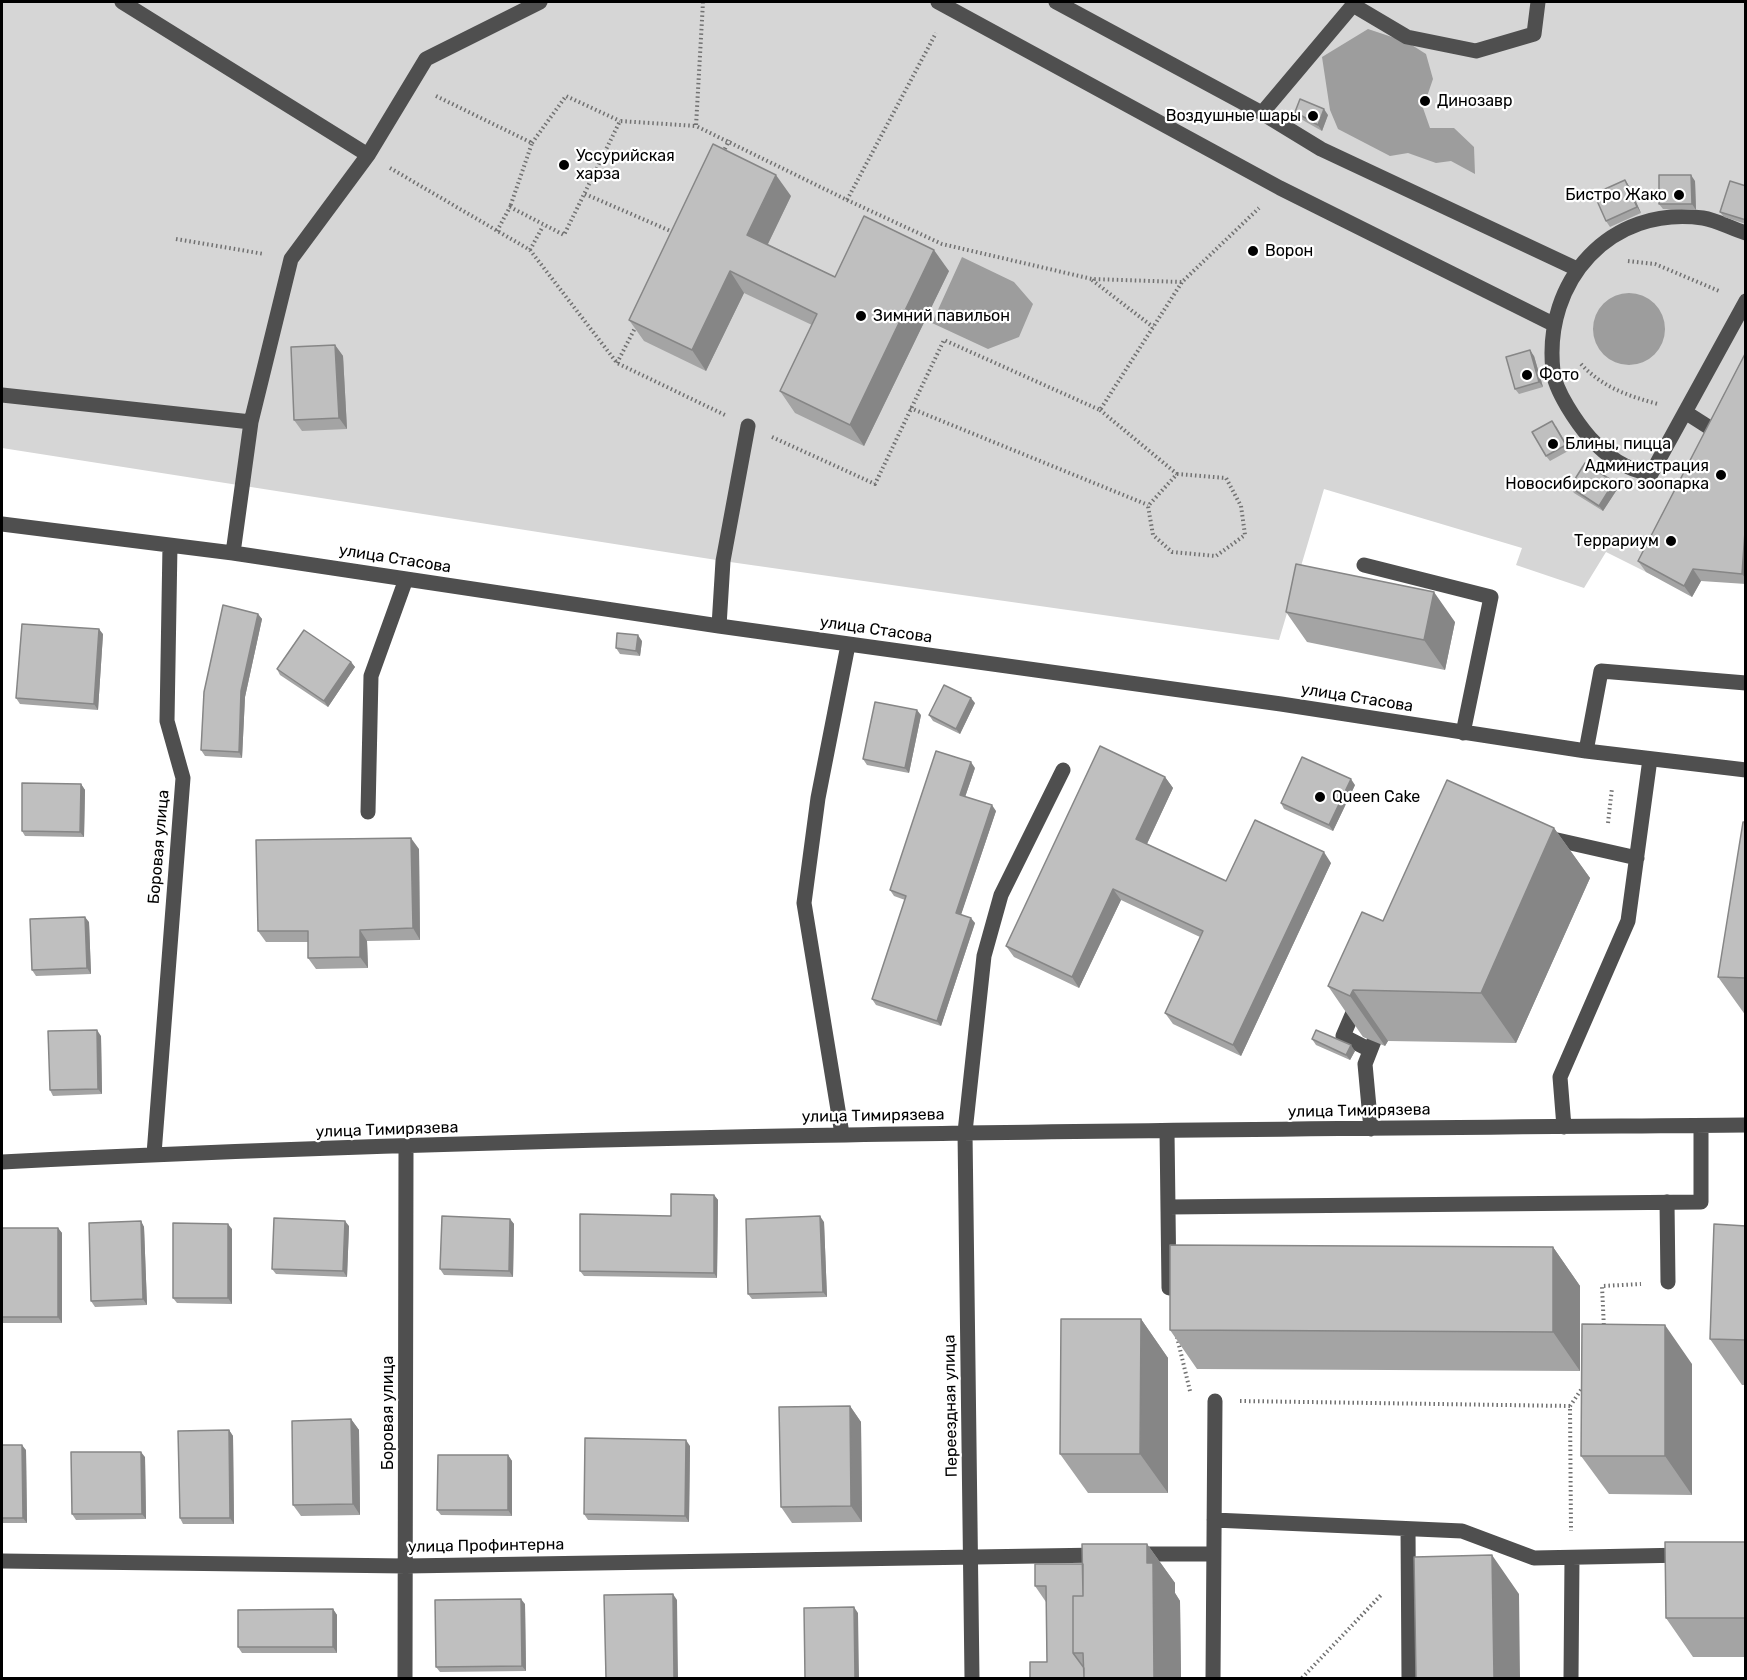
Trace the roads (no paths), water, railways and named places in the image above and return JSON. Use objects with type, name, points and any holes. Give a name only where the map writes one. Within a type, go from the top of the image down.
[{"type":"street","points":[[122,2],[368,155]]},
{"type":"street","points":[[233,553],[251,422],[291,259],[368,155],[426,59],[540,2]]},
{"type":"street","points":[[1056,2],[1262,113],[1321,149],[1577,268]]},
{"type":"street","points":[[1262,113],[1353,5],[1407,37],[1476,51],[1534,34],[1538,2]]},
{"type":"street","points":[[943,5],[1280,188],[1554,324]]},
{"type":"street","points":[[1745,301],[1650,474],[1630,470],[1607,456],[1576,422],[1553,373],[1554,324],[1563,292],[1577,268],[1607,239],[1658,217],[1704,218],[1746,233]]},
{"type":"street","points":[[2,395],[251,422]]},
{"type":"street","points":[[1685,412],[1746,451]]},
{"type":"street","points":[[719,626],[723,561],[748,426]]},
{"type":"street","name":"улица Стасова","points":[[2,524],[170,544],[848,645],[1281,704],[1586,751],[1746,770]]},
{"type":"street","name":"Боровая улица","points":[[154,1154],[183,778],[167,722],[170,544]]},
{"type":"street","points":[[1364,565],[1491,597],[1463,733]]},
{"type":"street","points":[[369,812],[371,676],[406,579]]},
{"type":"street","points":[[842,1134],[804,903],[818,798],[848,645]]},
{"type":"street","points":[[1586,751],[1601,671],[1746,683]]},
{"type":"street","points":[[1564,1127],[1560,1077],[1628,921],[1650,759]]},
{"type":"street","name":"Переездная улица","points":[[972,1678],[965,1132],[984,957],[1001,895],[1062,770]]},
{"type":"street","points":[[1526,833],[1637,858]]},
{"type":"street","points":[[1362,992],[1343,1036],[1372,1045],[1365,1068],[1371,1129]]},
{"type":"street","name":"улица Тимирязева","points":[[2,1162],[154,1154],[842,1134],[1746,1125]]},
{"type":"street","points":[[1168,1207],[1701,1202],[1701,1126]]},
{"type":"street","points":[[1167,1131],[1169,1288]]},
{"type":"street","name":"Боровая улица","points":[[405,1678],[406,1147]]},
{"type":"street","points":[[1667,1202],[1668,1282]]},
{"type":"street","points":[[1213,1678],[1215,1401]]},
{"type":"street","points":[[1214,1520],[1462,1531],[1534,1558],[1699,1555]]},
{"type":"street","points":[[1408,1529],[1409,1678]]},
{"type":"street","name":"улица Профинтерна","points":[[2,1561],[406,1566],[970,1555],[1214,1554]]},
{"type":"street","points":[[1571,1678],[1572,1558]]},
{"type":"place","name":"Динозавр","points":[[1425,101]]},
{"type":"place","name":"Воздушные шары","points":[[1313,116]]},
{"type":"place","name":"Уссурийская харза","points":[[564,165]]},
{"type":"place","name":"Бистро Жако","points":[[1679,195]]},
{"type":"place","name":"Ворон","points":[[1253,251]]},
{"type":"place","name":"Зимний павильон","points":[[861,316]]},
{"type":"place","name":"Фото","points":[[1527,375]]},
{"type":"place","name":"Блины, пицца","points":[[1553,444]]},
{"type":"place","name":"Администрация Новосибирского зоопарка","points":[[1721,475]]},
{"type":"place","name":"Террариум","points":[[1671,541]]},
{"type":"place","name":"Queen Cake","points":[[1320,797]]}]
